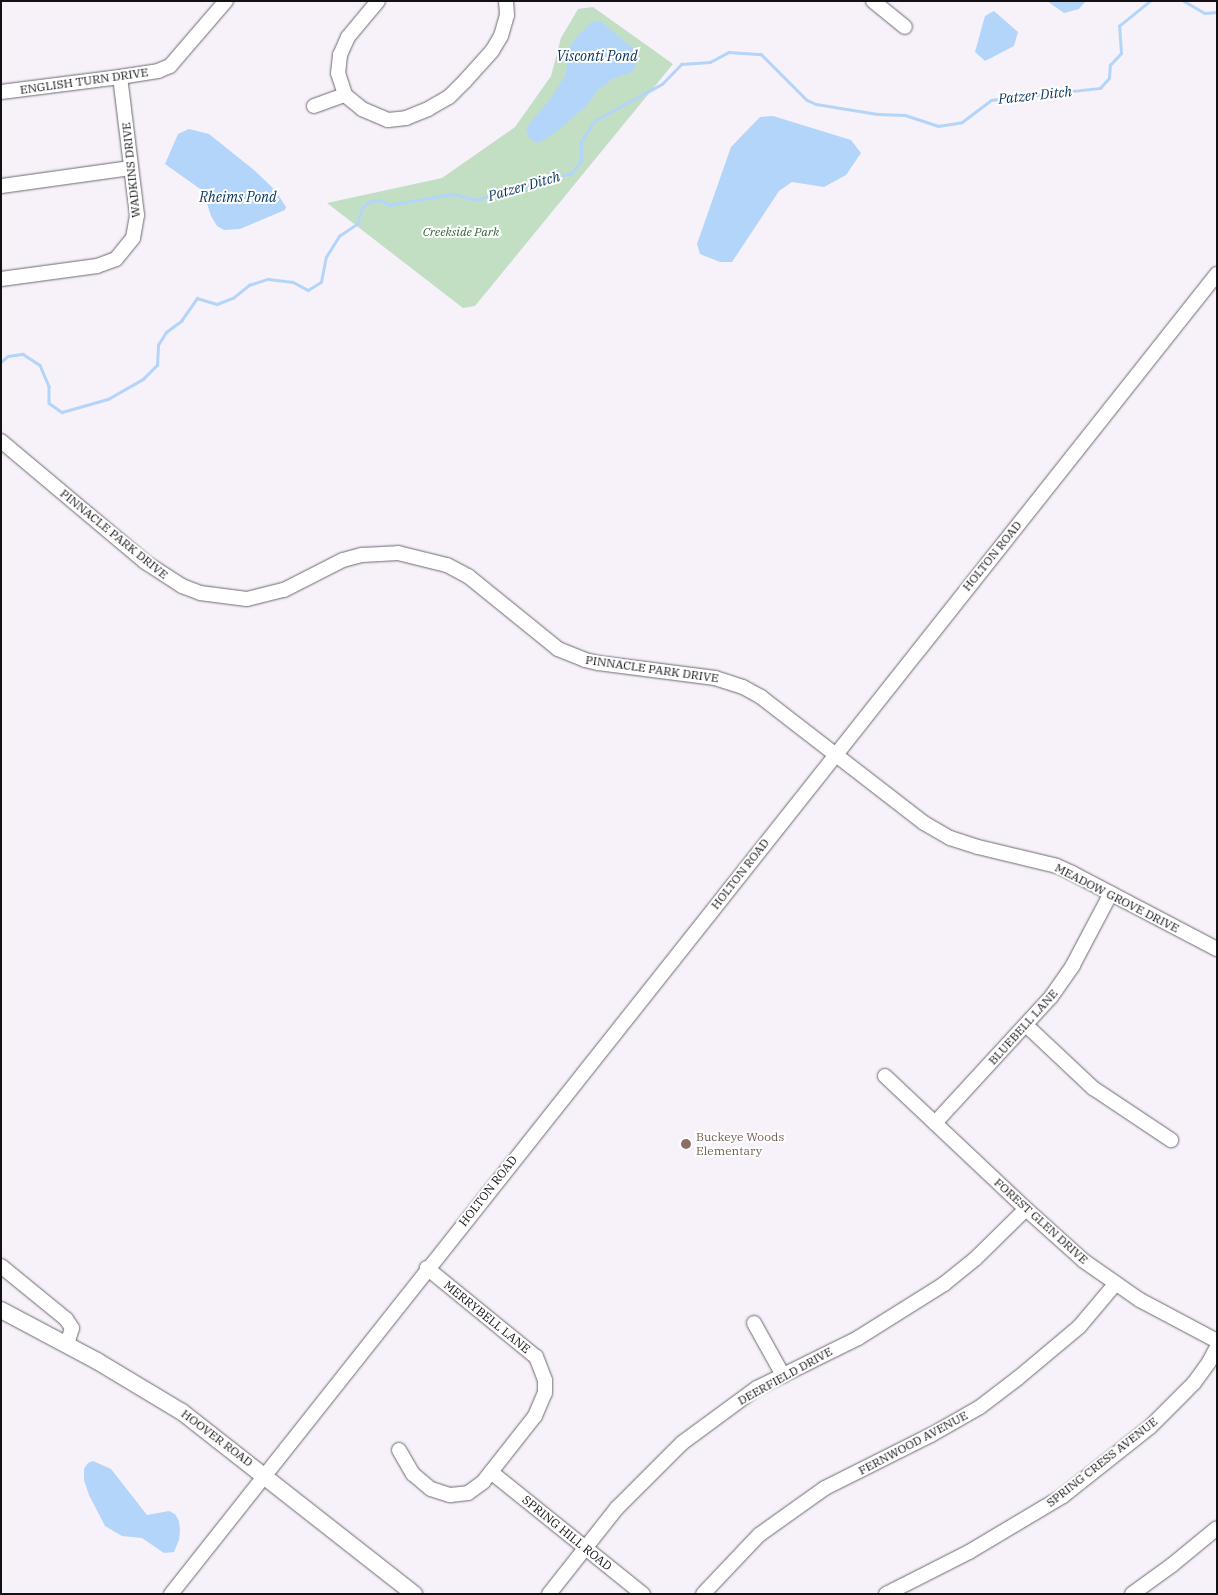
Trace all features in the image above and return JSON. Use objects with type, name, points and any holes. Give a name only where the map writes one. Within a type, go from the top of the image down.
[{"type":"main road","name":"HOOVER ROAD","points":[[1,1310],[66,1344],[182,1412],[264,1474],[414,1594]]},
{"type":"street","name":"ENGLISH TURN DRIVE","points":[[1,92],[158,71],[175,63],[226,1]]},
{"type":"street","points":[[378,1],[348,37],[340,55],[338,73],[345,95],[362,109],[388,120],[406,118],[435,105],[448,97],[465,82],[492,51],[501,36],[506,14],[506,1]]},
{"type":"street","points":[[873,1],[905,27]]},
{"type":"street","name":"WADKINS DRIVE","points":[[1,279],[97,266],[116,259],[133,238],[137,225],[132,168],[120,77]]},
{"type":"street","points":[[314,106],[345,95]]},
{"type":"street","points":[[1,186],[132,168]]},
{"type":"street","name":"HOLTON ROAD","points":[[170,1594],[834,754],[1217,274]]},
{"type":"street","name":"PINNACLE PARK DRIVE","points":[[1,441],[145,562],[182,586],[200,593],[248,599],[284,590],[343,560],[362,555],[382,553],[416,556],[458,570],[541,637],[569,654],[598,663],[731,682],[761,697],[834,754]]},
{"type":"street","name":"MEADOW GROVE DRIVE","points":[[834,754],[924,823],[950,838],[978,847],[1057,866],[1217,949]]},
{"type":"street","name":"BLUEBELL LANE","points":[[935,1122],[1027,1026],[1063,981],[1111,893]]},
{"type":"street","points":[[1027,1026],[1093,1088],[1171,1140]]},
{"type":"street","name":"FOREST GLEN DRIVE","points":[[886,1076],[1026,1209],[1084,1261],[1169,1317],[1217,1340]]},
{"type":"street","name":"DEERFIELD DRIVE","points":[[548,1594],[644,1479],[682,1443],[726,1409],[783,1375],[858,1338],[944,1284],[975,1259],[1026,1209]]},
{"type":"street","points":[[1,1266],[66,1319],[72,1328],[66,1344]]},
{"type":"street","name":"MERRYBELL LANE","points":[[399,1450],[413,1474],[431,1489],[450,1495],[468,1493],[484,1482],[542,1405],[545,1380],[542,1368],[536,1357],[427,1268]]},
{"type":"street","name":"FERNWOOD AVENUE","points":[[703,1594],[759,1535],[824,1488],[931,1435],[980,1406],[1018,1378],[1079,1327],[1116,1283]]},
{"type":"street","points":[[754,1323],[783,1375]]},
{"type":"street","name":"SPRING CRESS AVENUE","points":[[886,1594],[969,1552],[1063,1496],[1150,1427],[1194,1382],[1209,1362],[1217,1347]]},
{"type":"street","name":"SPRING HILL ROAD","points":[[491,1472],[643,1594]]},
{"type":"street","points":[[1132,1594],[1172,1566],[1217,1528]]},
{"type":"green space","name":"Creekside Park","points":[[593,7],[673,64],[475,306],[463,308],[327,203],[442,178],[515,127],[551,76],[561,38],[578,9]]},
{"type":"water","points":[[1047,1],[1086,1],[1079,9],[1064,13]]},
{"type":"water","points":[[994,11],[1018,32],[1014,46],[985,61],[975,52],[985,16]]},
{"type":"water","name":"Visconti Pond","points":[[592,21],[601,21],[635,50],[638,61],[632,72],[612,79],[598,90],[585,107],[555,133],[538,143],[530,139],[526,130],[532,120],[549,101],[565,76],[571,44]]},
{"type":"water","points":[[773,116],[851,140],[861,153],[846,175],[824,187],[792,182],[779,191],[732,262],[720,262],[700,254],[697,244],[731,147],[760,117]]},
{"type":"water","name":"Rheims Pond","points":[[189,129],[209,134],[254,170],[275,190],[286,207],[285,210],[240,229],[224,230],[217,226],[211,216],[203,191],[165,164],[178,134]]},
{"type":"water","points":[[93,1461],[111,1469],[147,1515],[169,1511],[175,1514],[179,1521],[180,1530],[179,1540],[174,1552],[164,1553],[142,1538],[122,1536],[105,1526],[89,1495],[84,1480],[84,1469],[88,1463]]},
{"type":"waterway","name":"Patzer Ditch","points":[[1,362],[8,356],[23,354],[40,365],[49,386],[49,403],[62,412],[108,399],[143,379],[157,365],[158,345],[166,332],[181,321],[197,298],[217,304],[233,298],[249,285],[268,279],[293,282],[308,290],[321,282],[326,257],[339,236],[357,224],[362,208],[370,201],[381,200],[389,205],[453,194],[475,200],[572,173],[581,161],[581,142],[594,121],[662,84],[681,64],[710,62],[729,52],[761,54],[807,100],[816,104],[877,114],[905,115],[938,126],[962,122],[991,100],[1100,88],[1109,78],[1110,65],[1121,53],[1119,26],[1150,1]]},
{"type":"waterway","name":"Patzer Ditch","points":[[1184,1],[1205,13],[1217,12]]},
{"type":"place","name":"Buckeye Woods Elementary","points":[[686,1144]]}]
